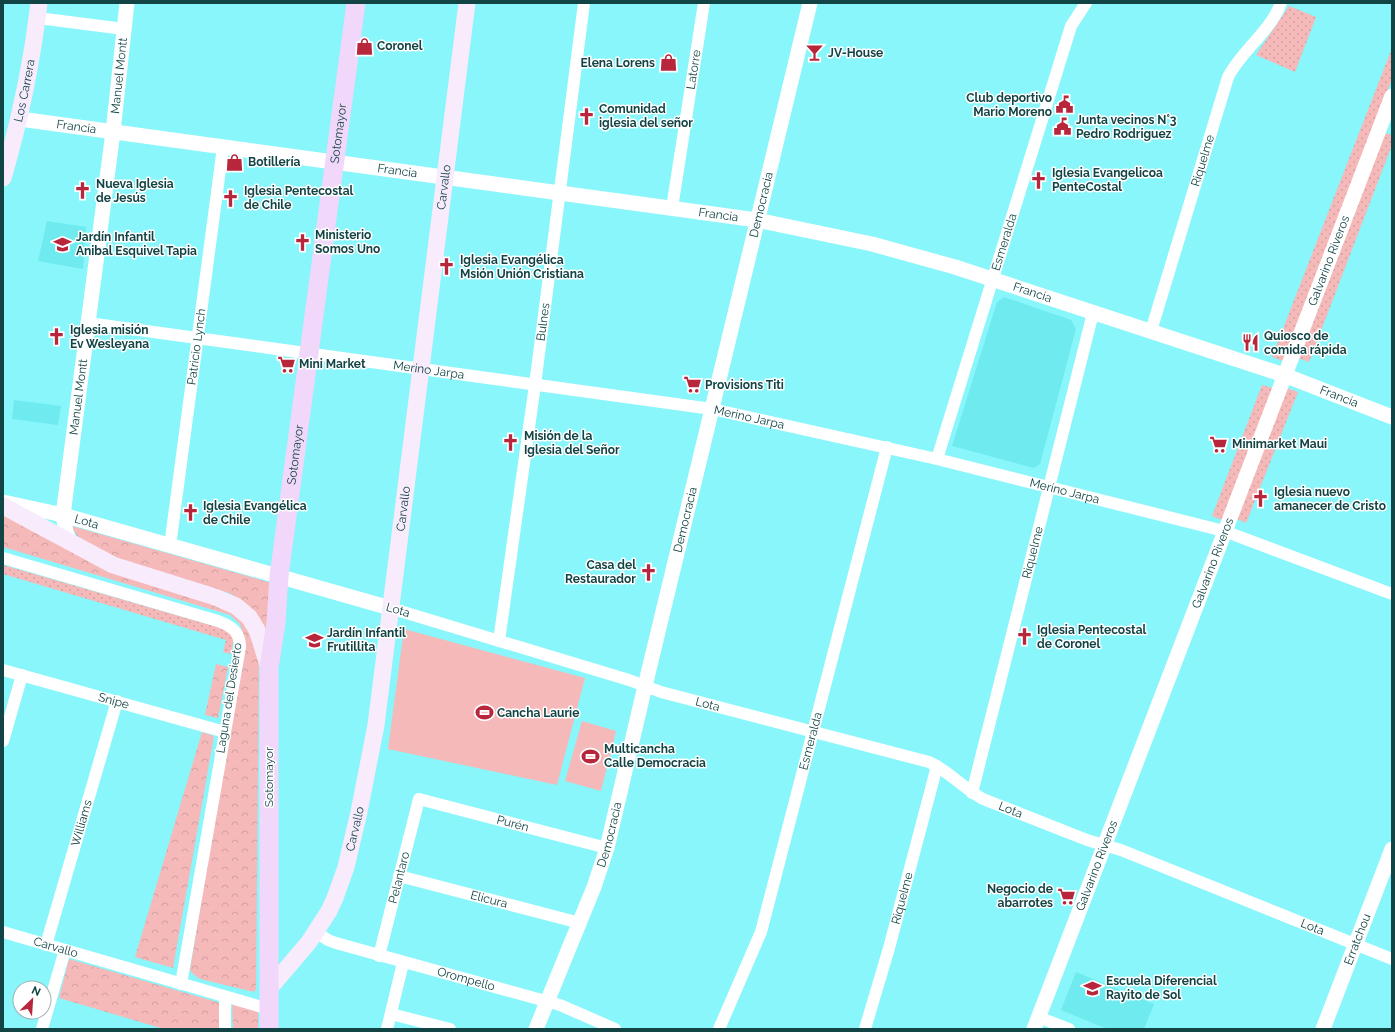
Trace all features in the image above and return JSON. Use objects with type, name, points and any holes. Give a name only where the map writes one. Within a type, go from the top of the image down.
[{"type":"main road","name":"Sotomayor","points":[[269,1029],[269,668],[276,623],[279,576],[336,162],[356,3]]},
{"type":"main road","name":"Carvallo","points":[[269,989],[316,932],[329,911],[340,884],[364,791],[376,726],[467,3]]},
{"type":"main road","name":"Los Carrera","points":[[3,178],[20,119],[30,72],[39,10]]},
{"type":"main road","points":[[3,506],[113,566],[215,597],[236,606],[249,617],[256,630],[269,668]]},
{"type":"street","name":"Manuel Montt","points":[[70,542],[66,532],[63,515],[113,132],[127,3]]},
{"type":"street","name":"Bulnes","points":[[499,641],[535,385],[584,3]]},
{"type":"street","name":"Latorre","points":[[672,208],[704,3]]},
{"type":"street","name":"Democracia","points":[[536,1029],[580,923],[607,848],[644,686],[810,3]]},
{"type":"street","name":"Esmeralda","points":[[937,458],[1071,26],[1086,3]]},
{"type":"street","name":"Riquelme","points":[[1150,331],[1228,77],[1238,62],[1269,26],[1281,3]]},
{"type":"street","points":[[39,10],[124,29]]},
{"type":"street","name":"Galvarino Riveros","points":[[1036,1023],[1284,375],[1387,126],[1392,96]]},
{"type":"street","name":"Francia","points":[[20,119],[757,220],[879,246],[955,267],[1284,375],[1392,417]]},
{"type":"street","name":"Patricio Lynch","points":[[170,546],[223,147]]},
{"type":"street","name":"Riquelme","points":[[972,793],[1094,312]]},
{"type":"street","name":"Merino Jarpa","points":[[88,323],[310,352],[712,409],[937,458],[1224,531],[1392,594]]},
{"type":"street","name":"Esmeralda","points":[[719,1029],[761,932],[887,447]]},
{"type":"street","name":"Lota","points":[[3,502],[63,515],[279,576],[499,641],[661,692],[814,731],[937,766],[972,793],[1392,959]]},
{"type":"street","name":"Laguna del Desierto","points":[[3,558],[218,621],[232,627],[238,635],[240,647],[181,984]]},
{"type":"street","name":"Snipe","points":[[3,670],[225,732]]},
{"type":"street","points":[[3,741],[22,675]]},
{"type":"street","name":"Williams","points":[[46,945],[117,701]]},
{"type":"street","name":"Riquelme","points":[[865,1029],[887,954],[937,766]]},
{"type":"street","name":"Purén","points":[[419,799],[607,848]]},
{"type":"street","name":"Pelantaro","points":[[379,956],[419,799]]},
{"type":"street","name":"Erratchou","points":[[1323,1029],[1392,850]]},
{"type":"street","name":"Elicura","points":[[399,876],[580,923]]},
{"type":"street","name":"Carvallo","points":[[3,932],[269,1009]]},
{"type":"street","name":"Orompello","points":[[316,932],[328,940],[379,956],[570,1009],[615,1029]]},
{"type":"street","points":[[42,1029],[65,950]]},
{"type":"street","points":[[387,1029],[403,963]]},
{"type":"street","points":[[222,996],[225,998],[226,1029]]},
{"type":"street","points":[[391,1014],[450,1029]]},
{"type":"street","points":[[1036,1023],[1069,1029]]},
{"type":"shaded area","name":"Jardín Infantil Anibal Esquivel Tapia","points":[[47,221],[86,227],[83,269],[38,261]]},
{"type":"shaded area","points":[[1004,297],[1071,320],[1076,329],[1040,464],[1034,468],[952,446],[997,302]]},
{"type":"shaded area","points":[[14,400],[61,406],[58,425],[12,419]]},
{"type":"shaded area","name":"Escuela Diferencial Rayito de Sol","points":[[1076,972],[1154,1004],[1144,1029],[1107,1029],[1061,1010]]},
{"type":"green space","points":[[1289,6],[1316,17],[1295,72],[1256,55]]},
{"type":"green space","points":[[1392,48],[1392,79],[1283,361],[1272,357]]},
{"type":"green space","points":[[1385,133],[1392,135],[1392,145],[1309,362],[1298,358]]},
{"type":"green space","points":[[1262,385],[1273,388],[1222,520],[1212,516]]},
{"type":"green space","points":[[1287,388],[1298,392],[1246,523],[1237,519]]},
{"type":"green space","points":[[3,513],[233,612],[246,621],[259,660],[256,989],[254,992],[200,979],[190,970],[244,637],[240,624],[230,615],[3,547]]},
{"type":"green space","points":[[72,526],[268,582],[270,584],[267,631],[246,605],[229,593],[126,563],[78,537]]},
{"type":"green space","points":[[3,565],[228,630],[231,632],[233,638],[231,654],[223,652],[226,640],[3,574]]},
{"type":"green space","name":"Cancha Laurie","points":[[404,629],[585,678],[557,785],[388,749]]},
{"type":"green space","points":[[216,664],[228,667],[218,718],[205,715]]},
{"type":"green space","name":"Multicancha Calle Democracia","points":[[582,721],[616,731],[601,791],[565,781]]},
{"type":"green space","points":[[202,732],[214,736],[173,968],[135,957]]},
{"type":"green space","points":[[69,959],[217,1002],[222,1006],[223,1029],[164,1029],[59,998]]},
{"type":"green space","points":[[232,1003],[258,1004],[258,1029],[233,1029]]},
{"type":"place","name":"Coronel","points":[[364,46]]},
{"type":"place","name":"JV-House","points":[[815,53]]},
{"type":"place","name":"Elena Lorens","points":[[668,63]]},
{"type":"place","name":"Club deportivo Mario Moreno","points":[[1065,105]]},
{"type":"place","name":"Comunidad iglesia del señor","points":[[586,116]]},
{"type":"place","name":"Junta vecinos N°3 Pedro Rodriguez","points":[[1063,127]]},
{"type":"place","name":"Botillería","points":[[235,162]]},
{"type":"place","name":"Iglesia Evangelicoa PenteCostal","points":[[1039,180]]},
{"type":"place","name":"Nueva Iglesia de Jesús","points":[[83,191]]},
{"type":"place","name":"Iglesia Pentecostal de Chile","points":[[231,198]]},
{"type":"place","name":"Ministerio Somos Uno","points":[[302,242]]},
{"type":"place","name":"Jardín Infantil Anibal Esquivel Tapia","points":[[63,244]]},
{"type":"place","name":"Iglesia Evangélica Msión Unión Cristiana","points":[[447,267]]},
{"type":"place","name":"Iglesia misión Ev Wesleyana","points":[[57,337]]},
{"type":"place","name":"Quiosco de comida rápida","points":[[1251,343]]},
{"type":"place","name":"Mini Market","points":[[286,364]]},
{"type":"place","name":"Provisions Titi","points":[[692,385]]},
{"type":"place","name":"Misión de la Iglesia del Señor","points":[[511,443]]},
{"type":"place","name":"Minimarket Maui","points":[[1219,444]]},
{"type":"place","name":"Iglesia nuevo amanecer de Cristo","points":[[1261,499]]},
{"type":"place","name":"Iglesia Evangélica de Chile","points":[[190,513]]},
{"type":"place","name":"Casa del Restaurador","points":[[649,572]]},
{"type":"place","name":"Iglesia Pentecostal de Coronel","points":[[1024,637]]},
{"type":"place","name":"Jardín Infantil Frutillita","points":[[314,640]]},
{"type":"place","name":"Cancha Laurie","points":[[484,713]]},
{"type":"place","name":"Multicancha Calle Democracia","points":[[591,756]]},
{"type":"place","name":"Negocio de abarrotes","points":[[1066,896]]},
{"type":"place","name":"Escuela Diferencial Rayito de Sol","points":[[1093,988]]}]
